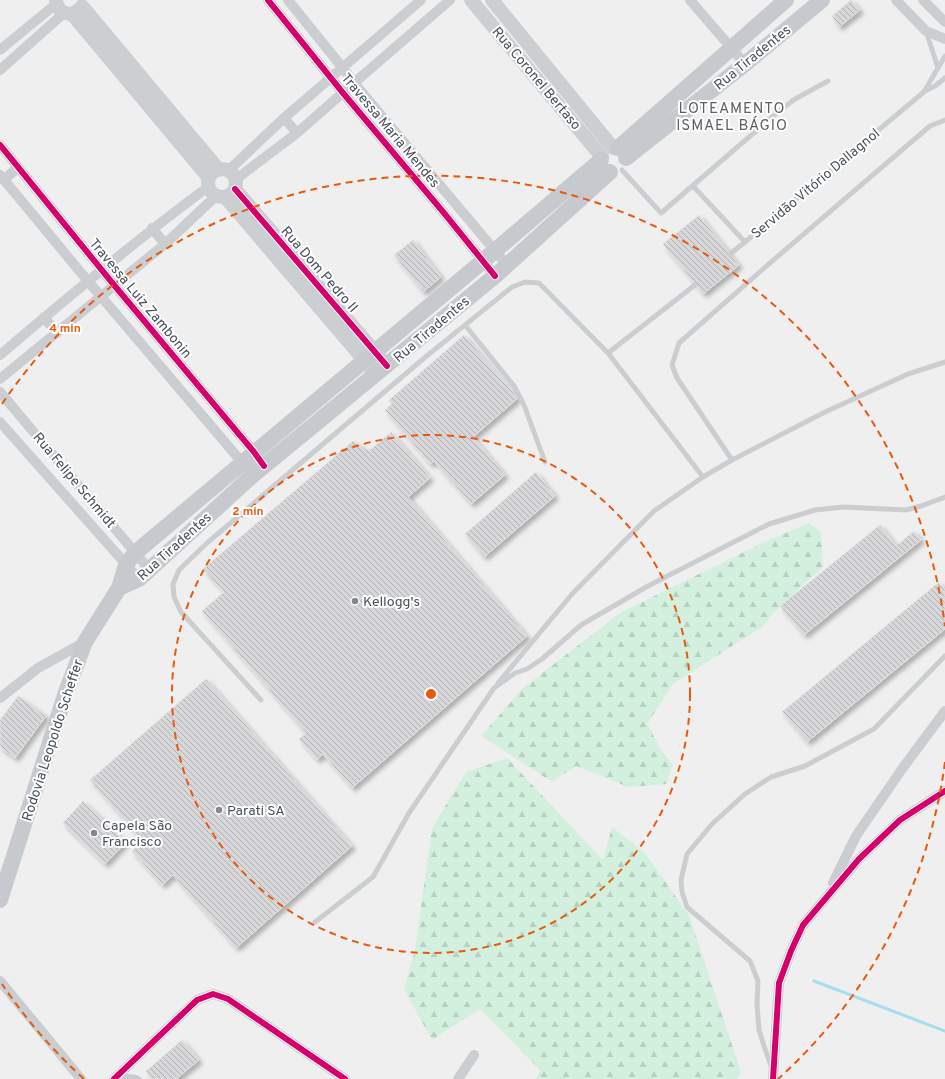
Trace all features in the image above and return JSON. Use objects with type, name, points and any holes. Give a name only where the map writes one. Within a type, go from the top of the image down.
[{"type":"main road","name":"Rua Tiradentes","points":[[119,588],[131,559],[381,370],[495,276],[613,159],[786,0]]},
{"type":"main road","name":"Rua Tiradentes","points":[[119,588],[144,574],[253,468],[254,452],[489,255],[613,159],[745,64],[822,0]]},
{"type":"main road","name":"Rodovia Leopoldo Scheffer","points":[[0,900],[66,692],[85,642],[119,588]]},
{"type":"street","name":"Travessa Maria Mendes","points":[[268,0],[343,93],[444,213],[489,255],[507,265]]},
{"type":"street","name":"Travessa Maria Mendes","points":[[288,0],[354,83],[454,201],[489,255],[495,276]]},
{"type":"street","points":[[0,379],[165,244],[284,118],[421,0]]},
{"type":"street","points":[[0,354],[87,280],[102,270],[152,228],[297,133],[450,0]]},
{"type":"street","name":"Rua Coronel Bertaso","points":[[471,0],[532,73],[613,159]]},
{"type":"street","name":"Rua Coronel Bertaso","points":[[492,0],[544,63],[613,159]]},
{"type":"street","points":[[690,0],[745,64]]},
{"type":"street","points":[[896,0],[926,31],[945,39]]},
{"type":"street","points":[[923,0],[945,22]]},
{"type":"street","points":[[0,50],[69,6]]},
{"type":"street","points":[[0,70],[69,6]]},
{"type":"street","name":"Rua Dom Pedro II","points":[[69,6],[381,370]]},
{"type":"street","points":[[532,73],[544,63]]},
{"type":"street","points":[[284,118],[297,133]]},
{"type":"street","name":"Travessa Luiz Zambonin","points":[[0,145],[114,286],[254,452]]},
{"type":"street","points":[[2,178],[18,167]]},
{"type":"street","name":"Travessa Luiz Zambonin","points":[[2,178],[192,403],[253,468]]},
{"type":"street","points":[[444,213],[454,201]]},
{"type":"street","points":[[152,228],[165,244]]},
{"type":"street","points":[[44,317],[57,333]]},
{"type":"street","name":"Rua Felipe Schmidt","points":[[0,392],[36,434],[144,574]]},
{"type":"street","points":[[192,403],[205,393]]},
{"type":"street","name":"Rua Felipe Schmidt","points":[[0,422],[22,447],[144,574]]},
{"type":"street","points":[[22,447],[36,434]]},
{"type":"street","points":[[0,698],[38,668],[85,642]]},
{"type":"street","points":[[825,898],[856,836],[902,769],[945,711]]},
{"type":"street","points":[[773,1075],[779,983],[803,925],[859,859],[900,820],[945,791]]},
{"type":"street","points":[[0,981],[81,1079]]},
{"type":"street","points":[[116,1077],[197,1000],[213,994],[228,999],[345,1079]]},
{"type":"street","points":[[458,1079],[474,1055]]},
{"type":"lane","points":[[926,31],[938,68]]},
{"type":"lane","points":[[925,91],[945,56]]},
{"type":"lane","points":[[925,91],[935,86],[945,78]]},
{"type":"lane","points":[[693,186],[778,112],[796,99],[828,81]]},
{"type":"lane","name":"Servidão Vitório Dallagnol","points":[[693,186],[745,242],[925,91]]},
{"type":"lane","points":[[732,460],[677,378],[672,365],[679,343],[930,126],[945,120]]},
{"type":"lane","name":"Rua Coronel Bertaso","points":[[613,159],[661,213],[693,186]]},
{"type":"lane","points":[[730,254],[745,242]]},
{"type":"lane","points":[[261,700],[181,612],[174,597],[173,584],[179,570],[219,532],[417,364],[512,287],[525,282],[539,283],[608,353],[703,477]]},
{"type":"lane","points":[[608,353],[695,285]]},
{"type":"lane","points":[[465,326],[514,386],[524,405],[545,462]]},
{"type":"lane","points":[[315,922],[373,877],[409,813],[494,688],[572,594],[654,511],[703,477],[732,460],[823,413],[908,374],[945,362]]},
{"type":"lane","points":[[494,688],[515,673],[527,669],[542,659],[581,625],[648,586],[769,524],[815,510],[844,507],[906,510],[945,497]]},
{"type":"lane","points":[[773,1075],[759,1030],[757,1005],[758,981],[750,962],[687,907],[682,892],[681,880],[687,854],[712,824],[745,794],[771,777],[805,766],[874,729],[945,656]]},
{"type":"lane","points":[[116,1077],[135,1077],[138,1079]]},
{"type":"green space","points":[[809,523],[821,532],[823,567],[780,606],[762,627],[673,684],[647,724],[662,751],[673,765],[666,784],[628,787],[576,766],[552,782],[481,736],[523,688],[620,613],[764,542]]},
{"type":"green space","points":[[507,758],[603,860],[612,827],[644,852],[689,915],[741,1072],[737,1079],[536,1079],[540,1070],[480,1009],[432,1040],[404,989],[415,950],[432,828],[466,772]]},
{"type":"building","points":[[851,0],[860,10],[839,27],[832,16]]},
{"type":"building","points":[[699,215],[739,265],[703,294],[663,244]]},
{"type":"building","points":[[413,240],[441,277],[423,292],[394,255]]},
{"type":"building","points":[[464,335],[518,398],[473,437],[505,475],[471,504],[434,461],[430,464],[385,410],[392,404],[389,400]]},
{"type":"building","name":"Kellogg's","points":[[391,432],[430,478],[408,497],[527,636],[352,788],[323,754],[317,760],[299,739],[306,733],[202,611],[224,592],[203,569],[353,441],[369,451]]},
{"type":"building","points":[[536,472],[555,496],[484,557],[465,534]]},
{"type":"building","points":[[880,525],[896,546],[914,531],[921,540],[804,635],[780,606]]},
{"type":"building","points":[[939,582],[945,590],[945,629],[807,742],[782,712]]},
{"type":"building","name":"Parati SA","points":[[206,679],[352,846],[236,948],[173,875],[162,885],[132,851],[143,841],[90,780]]},
{"type":"building","points":[[18,696],[46,716],[15,758],[0,747],[0,720]]},
{"type":"building","name":"Capela São Francisco","points":[[83,801],[126,842],[105,864],[63,823]]},
{"type":"building","points":[[182,1040],[199,1060],[176,1079],[152,1079],[146,1071]]},
{"type":"waterway","points":[[814,981],[945,1031]]},
{"type":"cycle path","points":[[268,0],[495,276]]},
{"type":"cycle path","points":[[0,145],[264,466]]},
{"type":"cycle path","points":[[235,189],[387,366]]},
{"type":"cycle path","points":[[773,1079],[779,983],[803,925],[859,859],[900,820],[945,791]]},
{"type":"cycle path","points":[[114,1079],[197,1000],[213,994],[228,999],[345,1079]]},
{"type":"place","name":"Kellogg's","points":[[355,601]]},
{"type":"place","name":"Parati SA","points":[[219,810]]},
{"type":"place","name":"Capela São Francisco","points":[[94,833]]},
{"type":"district","name":"LOTEAMENTO ISMAEL BÁGIO","points":[[732,116]]}]
